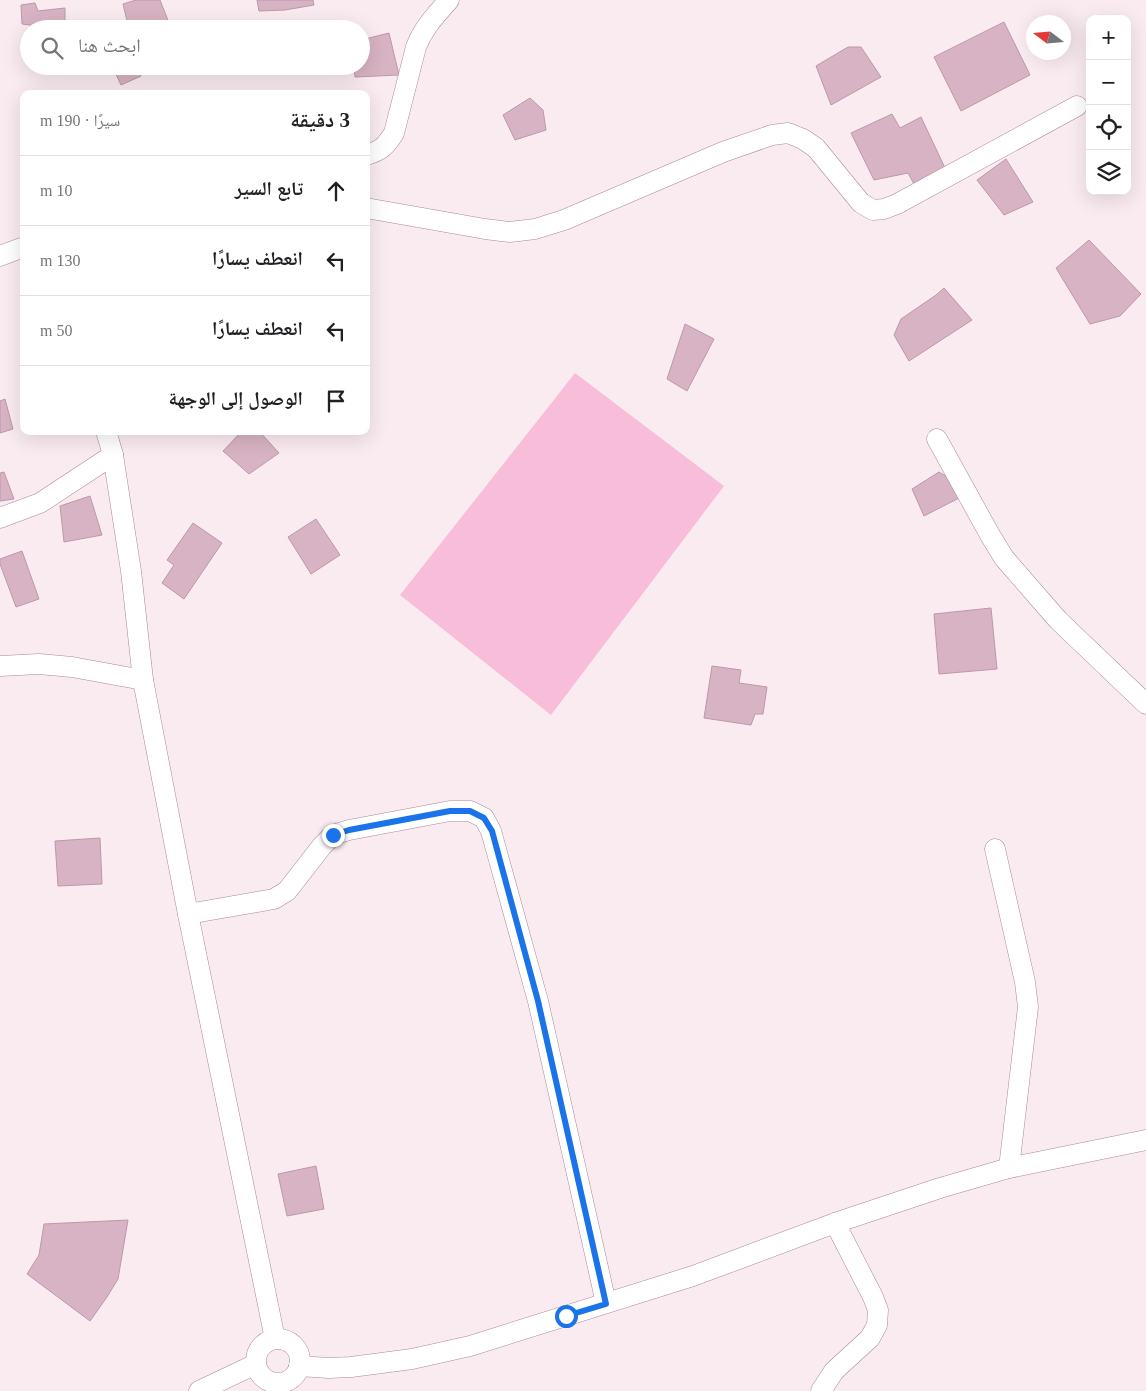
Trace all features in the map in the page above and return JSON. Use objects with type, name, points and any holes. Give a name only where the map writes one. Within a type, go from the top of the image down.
[{"type":"street","points":[[370,155],[377,152],[387,144],[394,133],[421,34],[449,0]]},
{"type":"street","points":[[370,209],[485,229],[510,232],[535,229],[564,220],[723,152],[772,136],[788,134],[803,139],[816,148],[862,203],[873,210],[884,210],[1077,106]]},
{"type":"street","points":[[0,256],[20,248]]},
{"type":"street","points":[[107,435],[131,571],[143,680],[188,914],[275,1338]]},
{"type":"street","points":[[937,439],[1004,558],[1058,620],[1146,704]]},
{"type":"street","points":[[0,518],[40,503],[112,455]]},
{"type":"street","points":[[0,666],[39,664],[72,667],[143,680]]},
{"type":"street","points":[[188,914],[274,899],[287,891],[322,846],[333,835],[349,830],[450,811],[470,811],[484,818],[492,831],[538,1001],[606,1304]]},
{"type":"street","points":[[995,850],[1025,982],[1028,1007],[1010,1168]]},
{"type":"street","points":[[299,1366],[350,1367],[412,1359],[470,1346],[693,1276],[834,1223],[940,1188],[1010,1168],[1146,1140]]},
{"type":"street","points":[[821,1391],[834,1371],[870,1338],[877,1326],[878,1310],[873,1297],[834,1223]]},
{"type":"street","points":[[275,1338],[291,1343],[297,1349],[300,1358],[295,1374],[289,1380],[270,1386],[258,1372],[256,1355],[266,1341],[275,1338]]},
{"type":"street","points":[[199,1391],[256,1364]]},
{"type":"shaded area","points":[[575,373],[724,486],[551,715],[400,595]]},
{"type":"building","points":[[136,0],[160,0],[168,20],[127,20],[123,4]]},
{"type":"building","points":[[257,0],[313,0],[314,5],[285,10],[259,11]]},
{"type":"building","points":[[35,3],[38,11],[65,8],[65,20],[22,20],[21,5]]},
{"type":"building","points":[[1004,22],[1030,75],[961,111],[934,57]]},
{"type":"building","points":[[389,33],[399,75],[355,77],[355,75],[370,75],[370,38]]},
{"type":"building","points":[[848,47],[861,47],[881,77],[831,105],[816,66]]},
{"type":"building","points":[[116,75],[141,76],[121,85]]},
{"type":"building","points":[[530,98],[543,110],[546,130],[515,140],[503,115]]},
{"type":"building","points":[[892,114],[900,128],[921,117],[945,168],[915,186],[908,173],[874,180],[851,133]]},
{"type":"building","points":[[1006,159],[1033,202],[1004,215],[977,180]]},
{"type":"building","points":[[1089,240],[1141,294],[1120,316],[1090,324],[1056,268]]},
{"type":"building","points":[[944,288],[972,320],[909,361],[894,335],[901,319]]},
{"type":"building","points":[[685,324],[714,339],[687,391],[667,379]]},
{"type":"building","points":[[5,399],[13,429],[0,433],[0,401]]},
{"type":"building","points":[[238,435],[263,435],[279,453],[249,474],[223,451]]},
{"type":"building","points":[[4,472],[14,499],[0,501],[0,473]]},
{"type":"building","points":[[939,472],[949,478],[961,497],[924,516],[912,489]]},
{"type":"building","points":[[90,496],[102,535],[64,542],[60,506]]},
{"type":"building","points":[[316,519],[340,555],[311,574],[288,537]]},
{"type":"building","points":[[193,523],[222,543],[184,599],[162,583],[174,565],[167,560]]},
{"type":"building","points":[[22,551],[39,599],[16,607],[0,564],[0,559]]},
{"type":"building","points":[[991,608],[997,669],[939,674],[934,614]]},
{"type":"building","points":[[712,666],[741,670],[739,683],[767,687],[763,714],[755,714],[751,725],[704,718]]},
{"type":"building","points":[[100,838],[102,884],[58,886],[55,841]]},
{"type":"building","points":[[316,1166],[324,1209],[287,1216],[278,1174]]},
{"type":"building","points":[[128,1220],[118,1279],[90,1321],[27,1274],[39,1255],[44,1224]]},
{"type":"route","points":[[333,835],[349,830],[450,811],[470,811],[484,818],[492,831],[538,1001],[606,1304],[566,1316]]}]
